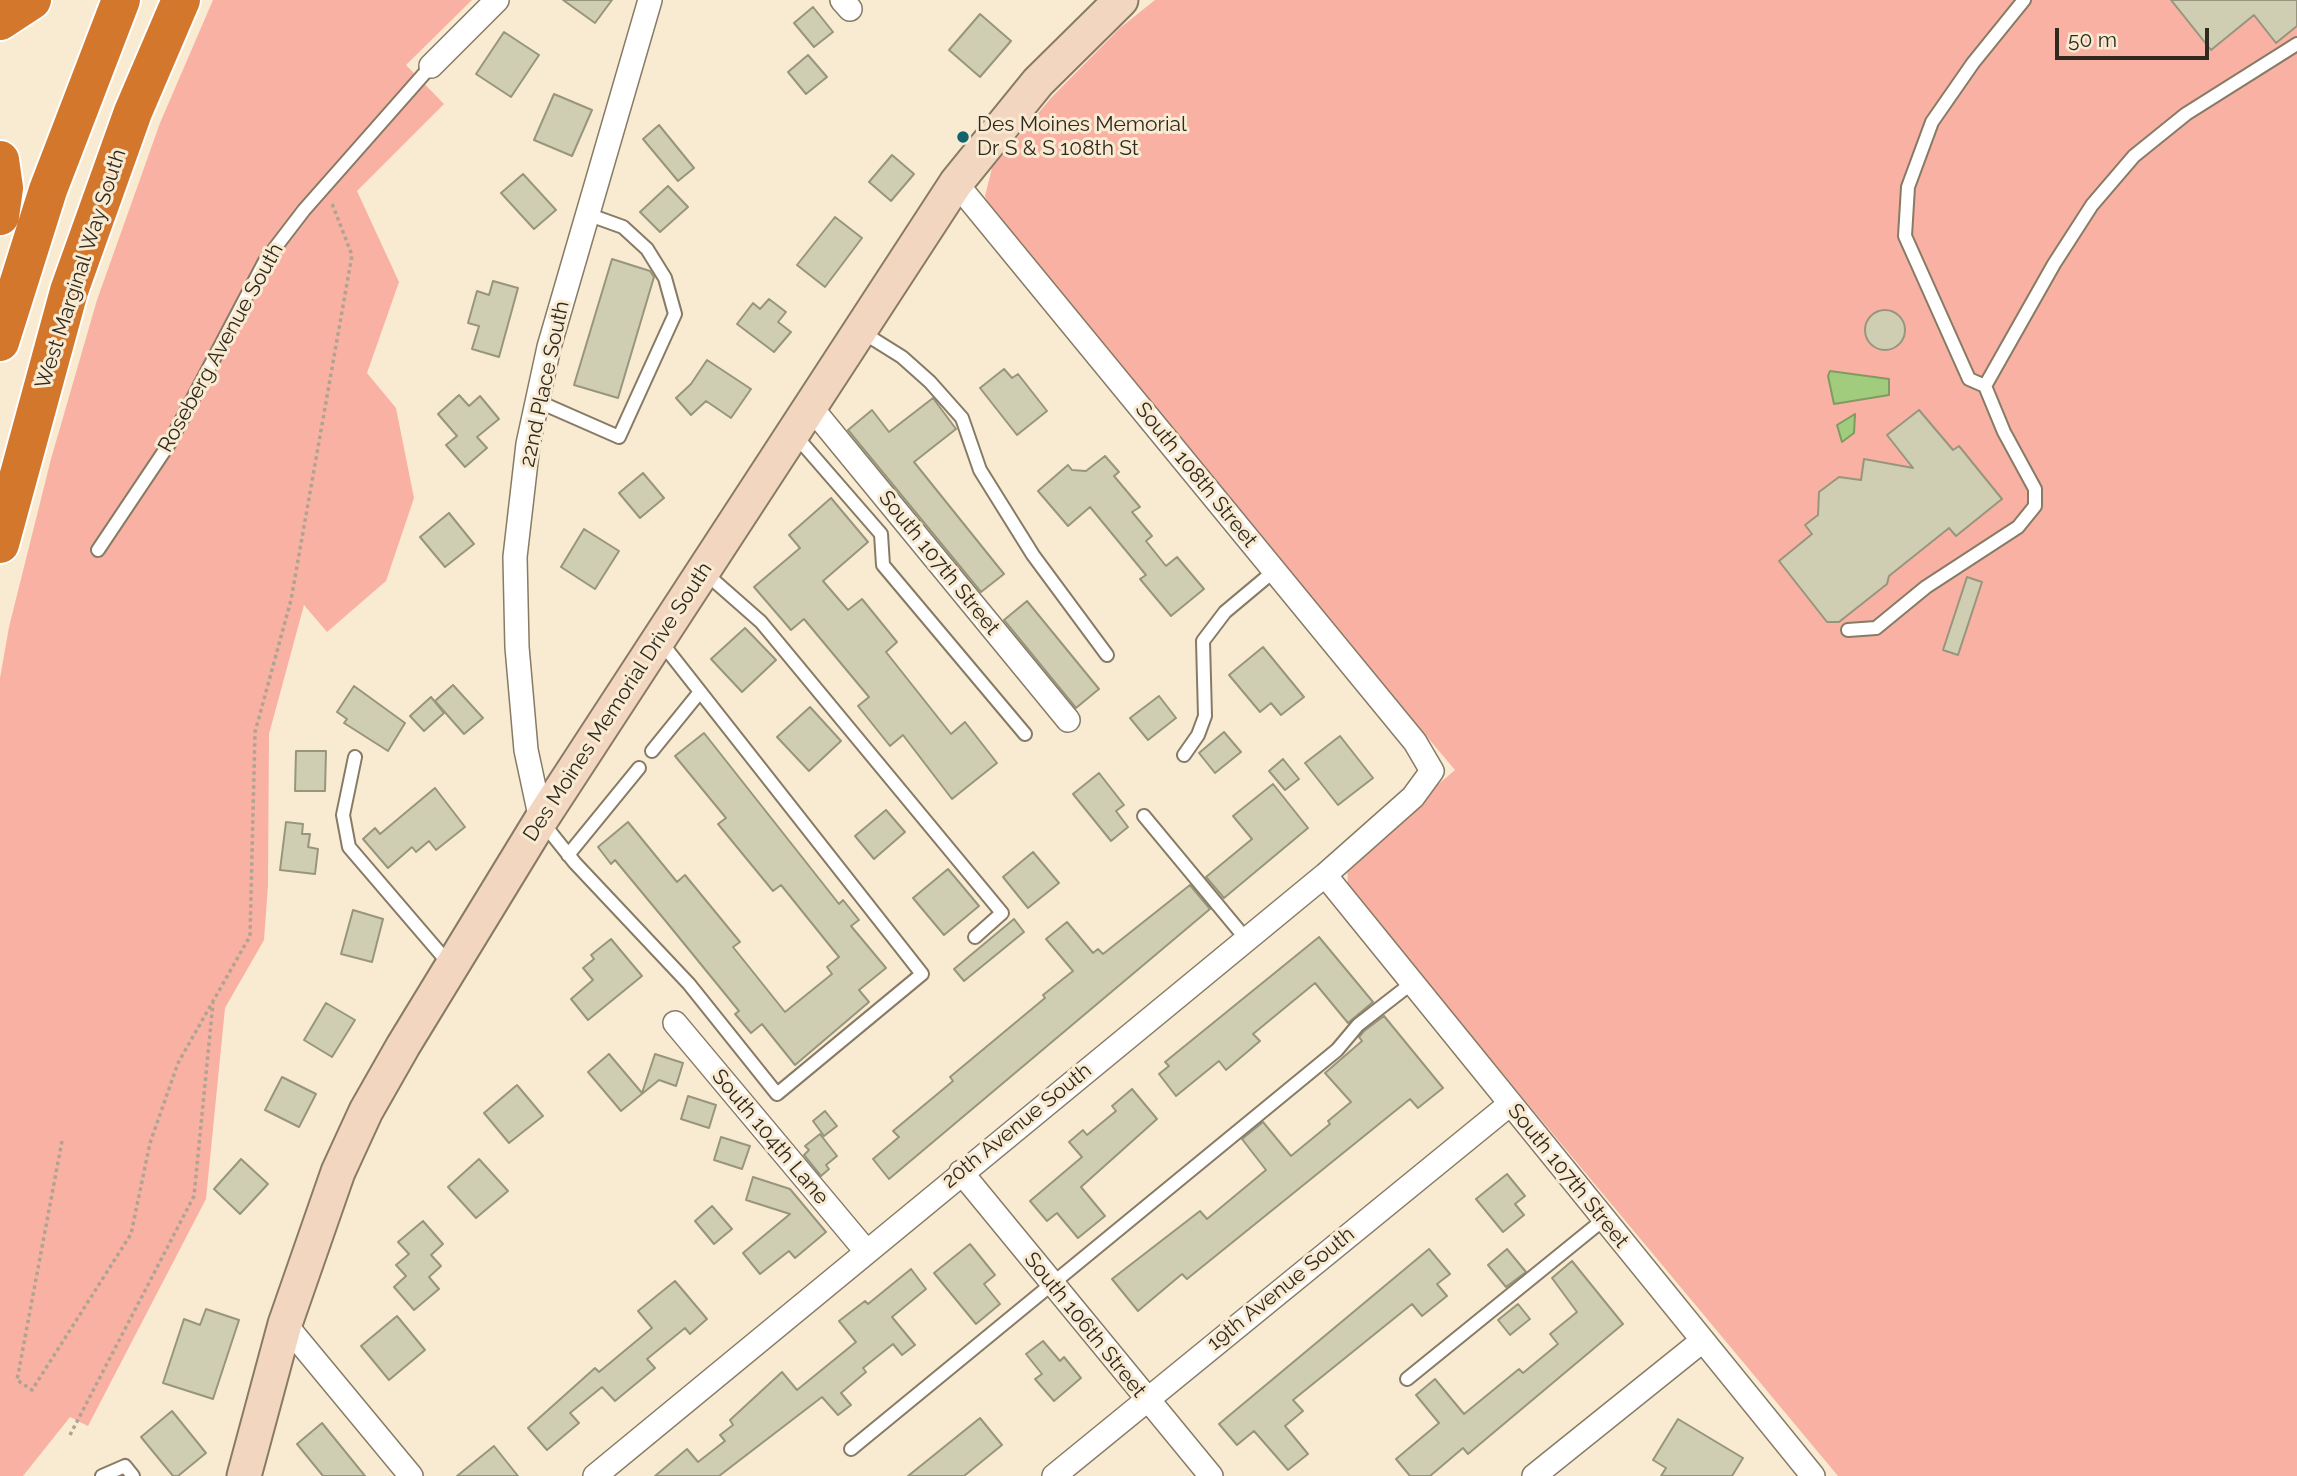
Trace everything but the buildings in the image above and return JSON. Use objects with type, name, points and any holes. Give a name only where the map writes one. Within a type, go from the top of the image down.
[{"type":"highway","points":[[0,21],[32,0]]},
{"type":"highway","points":[[0,342],[48,190],[121,0]]},
{"type":"highway","name":"West Marginal Way South","points":[[0,544],[69,292],[133,112],[181,0]]},
{"type":"highway","points":[[0,160],[4,188],[0,216]]},
{"type":"main road","name":"Des Moines Memorial Drive South","points":[[244,1476],[285,1324],[338,1172],[366,1111],[451,967],[541,820],[956,183],[1038,82],[1121,0]]},
{"type":"street","name":"Roseberg Avenue South","points":[[431,66],[498,0]]},
{"type":"street","name":"22nd Place South","points":[[541,820],[526,750],[517,647],[516,557],[528,443],[587,214],[650,0]]},
{"type":"street","name":"South 108th Street","points":[[956,183],[1415,743],[1432,771]]},
{"type":"street","name":"South 107th Street","points":[[801,419],[1068,720]]},
{"type":"street","name":"20th Avenue South","points":[[595,1476],[1325,875],[1413,797],[1432,771]]},
{"type":"street","name":"South 107th Street","points":[[1325,875],[1814,1476]]},
{"type":"street","name":"South 104th Lane","points":[[675,1023],[866,1251]]},
{"type":"street","name":"19th Avenue South","points":[[1054,1476],[1510,1104]]},
{"type":"street","name":"South 106th Street","points":[[961,1172],[1211,1476]]},
{"type":"street","points":[[285,1324],[411,1476]]},
{"type":"street","points":[[1534,1476],[1702,1341]]},
{"type":"lane","points":[[1848,629],[1876,628],[1926,587],[2018,527],[2035,506],[2035,489],[2004,432],[1985,386],[1969,379],[1905,236],[1908,187],[1932,122],[1973,63],[2024,0]]},
{"type":"lane","points":[[1985,386],[2054,264],[2092,205],[2134,156],[2186,114],[2244,74],[2297,44]]},
{"type":"lane","name":"Roseberg Avenue South","points":[[98,550],[169,444],[265,261],[325,186],[431,66]]},
{"type":"lane","points":[[537,401],[619,437],[675,314],[665,278],[647,249],[623,227],[587,214]]},
{"type":"lane","points":[[859,330],[902,357],[930,382],[962,418],[980,470],[1033,555],[1107,655]]},
{"type":"lane","points":[[801,419],[881,534],[883,565],[1025,734]]},
{"type":"lane","points":[[702,571],[761,622],[1002,913],[975,937]]},
{"type":"lane","points":[[1184,755],[1198,735],[1205,716],[1203,640],[1225,612],[1274,571]]},
{"type":"lane","points":[[541,820],[568,855],[689,984],[777,1094],[922,974],[659,639]]},
{"type":"lane","points":[[652,751],[699,693]]},
{"type":"lane","points":[[355,757],[343,815],[349,847],[451,967]]},
{"type":"lane","points":[[568,855],[639,768]]},
{"type":"lane","points":[[1144,816],[1246,939]]},
{"type":"lane","points":[[851,1449],[1337,1050],[1358,1026],[1412,983]]},
{"type":"lane","points":[[1407,1379],[1603,1220]]},
{"type":"lane","points":[[102,1476],[125,1466],[133,1476]]},
{"type":"path","points":[[62,1141],[17,1380],[32,1390],[131,1234],[150,1143],[174,1074],[250,936],[255,732],[291,600],[352,255],[325,186]]},
{"type":"path","points":[[70,1435],[194,1196],[213,1000]]},
{"type":"shaded area","points":[[213,0],[472,0],[406,65],[444,104],[357,191],[399,282],[367,373],[396,408],[414,498],[386,581],[327,632],[304,605],[269,734],[268,885],[264,940],[225,1008],[206,1199],[88,1426],[70,1417],[23,1476],[0,1476],[0,678],[9,627],[51,459],[97,300],[160,123]]},
{"type":"shaded area","points":[[1155,0],[2297,0],[2297,1476],[1838,1476],[1348,888],[1347,862],[1455,770],[998,228],[985,196],[992,168],[1051,98],[1120,28]]},
{"type":"shaded area","points":[[1830,371],[1889,379],[1889,395],[1834,404],[1828,376]]},
{"type":"shaded area","points":[[1855,414],[1854,433],[1842,442],[1837,425]]},
{"type":"place","name":"Des Moines Memorial Dr S & S 108th St","points":[[963,137]]}]
